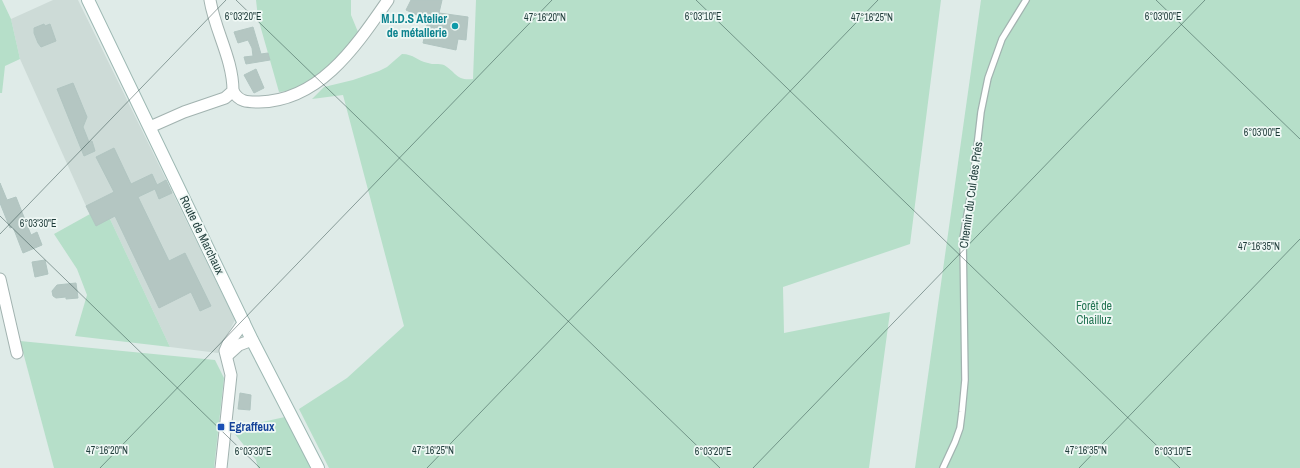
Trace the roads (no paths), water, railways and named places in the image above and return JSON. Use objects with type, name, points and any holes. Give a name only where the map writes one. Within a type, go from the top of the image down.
[{"type":"main road","name":"Route de Marchaux","points":[[88,0],[252,340],[318,468]]},
{"type":"street","points":[[210,0],[230,64],[233,79],[233,91],[240,99],[248,102],[269,102],[302,92],[328,76],[359,39],[388,0]]},
{"type":"street","points":[[150,127],[184,112],[225,98],[233,91]]},
{"type":"street","points":[[0,279],[17,353]]},
{"type":"street","points":[[221,468],[231,375],[228,355],[225,351],[228,344],[244,322]]},
{"type":"street","points":[[228,355],[239,345],[252,340]]},
{"type":"lane","name":"Chemin du Cul des Prés","points":[[943,468],[960,428],[962,412],[965,380],[963,238],[988,78],[1002,39],[1026,0]]},
{"type":"place","name":"M.I.D.S Atelier de métallerie","points":[[455,26]]},
{"type":"place","name":"Egraffeux","points":[[221,427]]},
{"type":"park label","name":"Forêt de Chailluz","points":[[1094,313]]}]
